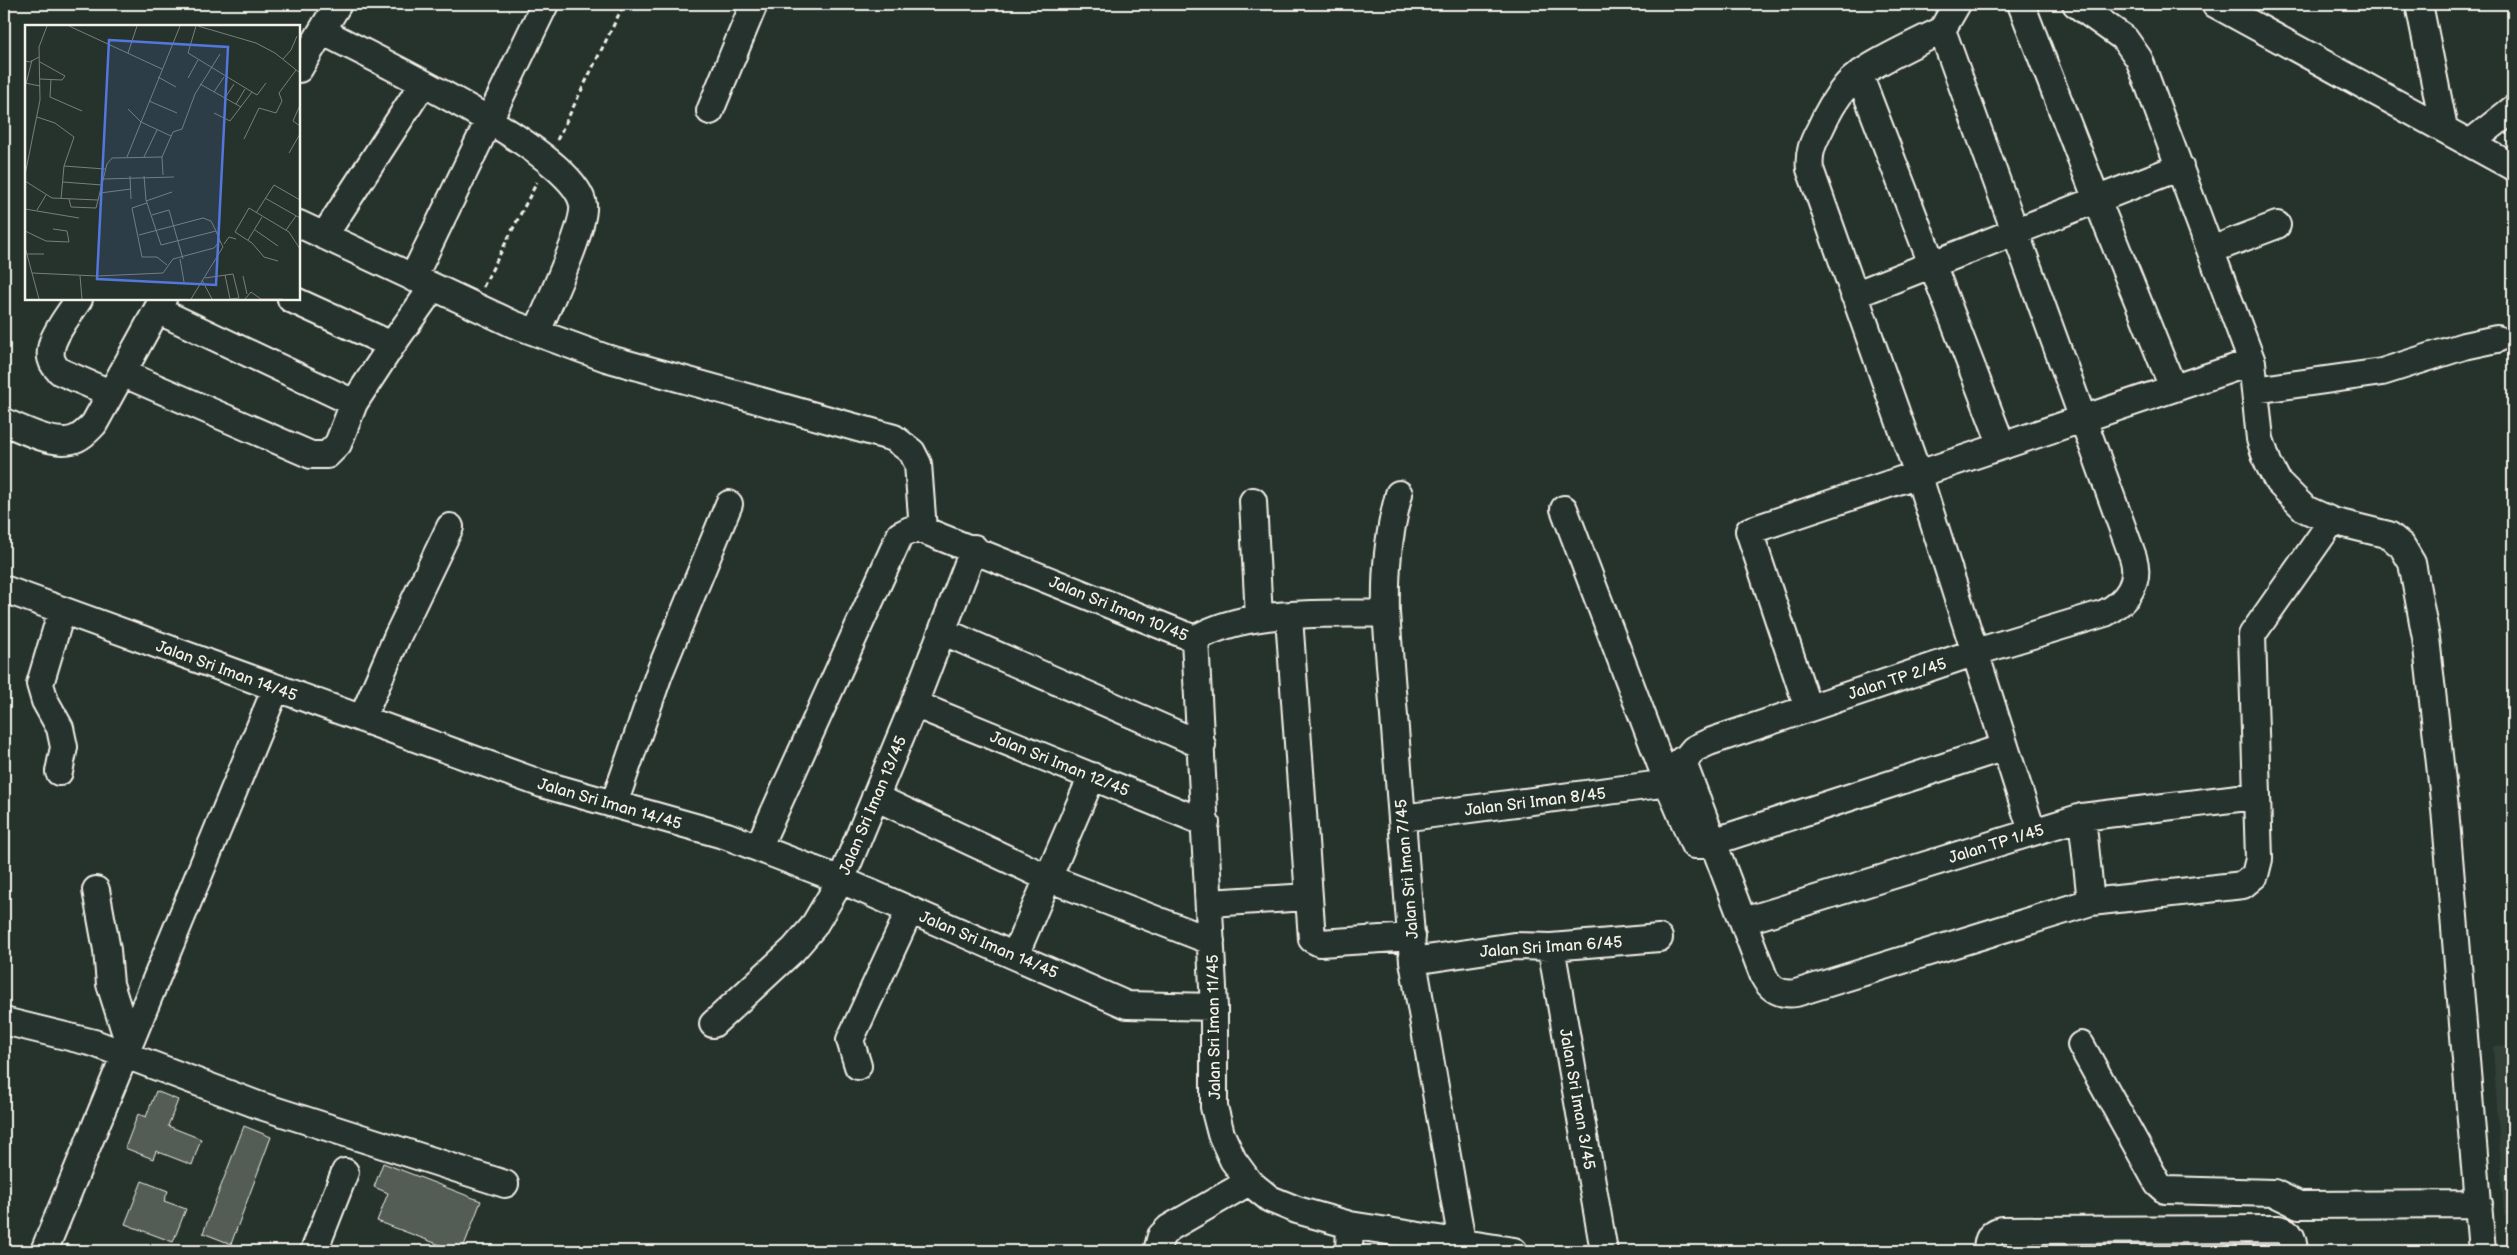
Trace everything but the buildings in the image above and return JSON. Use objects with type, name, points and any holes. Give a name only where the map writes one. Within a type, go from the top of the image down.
[{"type":"street","points":[[300,67],[338,4]]},
{"type":"street","points":[[78,300],[49,351],[50,360],[54,367],[61,372],[116,383],[319,457],[333,451],[338,444],[354,404],[392,345],[423,283],[489,120],[545,4]]},
{"type":"street","points":[[710,111],[754,4]]},
{"type":"street","points":[[1957,4],[1942,30],[1859,74],[1846,84],[1828,111],[1811,149],[1809,162],[1812,176],[1918,474],[2032,832]]},
{"type":"street","points":[[2021,4],[2173,388]]},
{"type":"street","points":[[2076,4],[2125,39],[2137,53],[2252,362],[2261,448],[2278,482],[2305,509],[2332,520],[2389,535],[2402,546],[2412,563],[2426,638],[2445,809],[2482,1251]]},
{"type":"street","points":[[2215,4],[2513,167]]},
{"type":"street","points":[[2420,4],[2444,128]]},
{"type":"street","points":[[1942,30],[2084,418]]},
{"type":"street","points":[[322,31],[489,120],[548,160],[568,178],[580,194],[583,204],[581,225],[537,332]]},
{"type":"street","points":[[1859,74],[2002,446]]},
{"type":"street","points":[[324,236],[422,84]]},
{"type":"street","points":[[2470,143],[2513,109]]},
{"type":"street","points":[[1854,295],[2180,167]]},
{"type":"street","points":[[300,224],[423,283],[537,332],[606,358],[894,438],[912,452],[918,464],[923,530],[910,530],[900,535],[758,848]]},
{"type":"street","points":[[2211,250],[2277,225]]},
{"type":"street","points":[[292,300],[392,345]]},
{"type":"street","points":[[4,422],[51,439],[74,440],[94,424],[160,304],[354,404]]},
{"type":"street","points":[[2256,390],[2382,372],[2464,346],[2497,339]]},
{"type":"street","points":[[1808,708],[1749,531],[2252,362]]},
{"type":"street","name":"Jalan TP 2/45","points":[[1666,781],[1682,760],[1694,749],[1709,742],[1976,652],[2105,613],[2122,603],[2135,577],[2134,561],[2084,418]]},
{"type":"street","name":"Jalan Sri Iman 7/45","points":[[1399,494],[1389,533],[1385,575],[1386,614],[1412,949],[1462,1242]]},
{"type":"street","points":[[1253,501],[1259,618]]},
{"type":"street","points":[[614,804],[659,674],[729,504]]},
{"type":"street","points":[[1564,509],[1666,781],[1694,845],[1703,845],[2005,747]]},
{"type":"street","points":[[1682,760],[1711,841],[1768,984],[1780,993],[1788,994],[2091,902],[2235,887],[2250,881],[2255,875],[2259,859],[2255,796],[2252,636],[2332,520]]},
{"type":"street","points":[[362,719],[397,637],[450,528]]},
{"type":"street","name":"Jalan Sri Iman 10/45","points":[[923,530],[974,548],[1195,639],[1210,630],[1228,624],[1259,618],[1386,614]]},
{"type":"street","name":"Jalan Sri Iman 13/45","points":[[713,1024],[794,949],[812,926],[841,880],[914,704],[974,548]]},
{"type":"street","name":"Jalan Sri Iman 14/45","points":[[4,589],[542,784],[727,836],[841,880],[1127,1005],[1214,1007]]},
{"type":"street","points":[[59,772],[64,747],[60,728],[45,701],[40,684],[62,610]]},
{"type":"street","points":[[1209,904],[1308,897],[1289,617]]},
{"type":"street","points":[[942,631],[1202,745]]},
{"type":"street","name":"Jalan Sri Iman 11/45","points":[[1195,639],[1202,745],[1214,1007],[1214,1107],[1221,1134],[1234,1160],[1249,1182],[1270,1199],[1297,1210],[1434,1245],[1462,1242],[1514,1251]]},
{"type":"street","points":[[44,1251],[276,688]]},
{"type":"street","name":"Jalan Sri Iman 12/45","points":[[914,704],[1206,823]]},
{"type":"street","points":[[1015,955],[1092,776]]},
{"type":"street","name":"Jalan Sri Iman 8/45","points":[[1402,818],[1653,785],[1666,781]]},
{"type":"street","name":"Jalan TP 1/45","points":[[1744,921],[2082,817],[2255,796]]},
{"type":"street","points":[[875,797],[1048,878],[1211,941]]},
{"type":"street","points":[[2082,817],[2091,902]]},
{"type":"street","points":[[96,890],[107,950],[110,984],[128,1049]]},
{"type":"street","name":"Jalan Sri Iman 6/45","points":[[1308,897],[1311,935],[1316,942],[1412,949],[1550,946],[1659,938]]},
{"type":"street","points":[[858,1066],[850,1040],[910,910]]},
{"type":"street","name":"Jalan Sri Iman 3/45","points":[[1550,946],[1604,1251]]},
{"type":"street","points":[[4,1021],[94,1043],[128,1049],[258,1105],[505,1184]]},
{"type":"street","points":[[2082,1045],[2158,1184],[2165,1190],[2278,1194],[2292,1204],[2299,1205],[2479,1204]]},
{"type":"street","points":[[314,1251],[345,1172]]},
{"type":"street","points":[[1157,1251],[1161,1236],[1169,1228],[1249,1182]]},
{"type":"street","points":[[1349,1251],[1350,1225]]},
{"type":"street","points":[[1987,1251],[1991,1234],[2001,1230],[2259,1229],[2279,1229],[2289,1232],[2292,1237],[2294,1251]]},
{"type":"shaded area","points":[[2513,1045],[2513,1215],[2504,1215],[2493,1046]]}]
